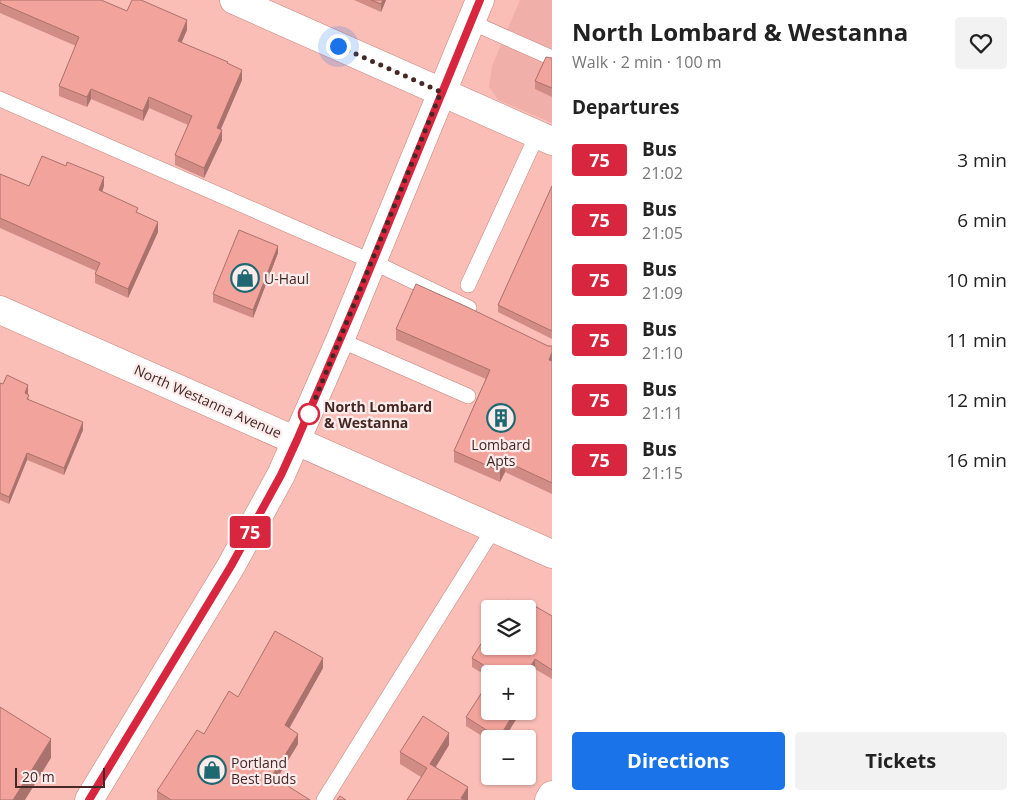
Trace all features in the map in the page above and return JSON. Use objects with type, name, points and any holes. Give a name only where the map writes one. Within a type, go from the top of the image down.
[{"type":"street","points":[[234,0],[545,138]]},
{"type":"street","points":[[89,800],[231,566],[260,514],[297,440],[373,262],[475,11]]},
{"type":"street","name":"North Westanna Avenue","points":[[0,310],[552,554]]},
{"type":"street","points":[[549,800],[552,795]]},
{"type":"lane","points":[[475,11],[552,58]]},
{"type":"lane","points":[[0,99],[373,262],[480,314]]},
{"type":"lane","points":[[468,285],[545,138]]},
{"type":"lane","points":[[340,340],[468,396]]},
{"type":"lane","points":[[324,800],[494,528]]},
{"type":"shaded area","points":[[520,0],[552,0],[552,123],[498,100],[489,87],[492,66]]},
{"type":"building","points":[[0,0],[101,0],[127,11],[132,0],[141,0],[187,20],[178,41],[228,62],[242,70],[217,128],[222,130],[204,168],[175,155],[192,116],[149,97],[143,111],[91,89],[87,97],[59,86],[79,37],[0,3]]},
{"type":"building","points":[[371,0],[383,0],[381,4]]},
{"type":"building","points":[[546,57],[552,58],[552,88],[535,81]]},
{"type":"building","points":[[42,156],[66,166],[67,162],[104,177],[99,190],[138,208],[136,212],[158,222],[128,289],[95,274],[100,263],[0,218],[0,174],[29,186]]},
{"type":"building","points":[[552,186],[552,331],[498,305]]},
{"type":"building","name":"U-Haul","points":[[239,230],[278,246],[253,310],[213,294]]},
{"type":"building","name":"Lombard Apts","points":[[416,284],[548,346],[552,346],[549,360],[552,361],[552,483],[505,461],[500,471],[454,451],[490,370],[396,329]]},
{"type":"building","points":[[7,375],[28,385],[25,393],[29,395],[27,399],[83,422],[64,468],[27,453],[9,497],[0,493],[0,383],[3,384]]},
{"type":"building","points":[[536,607],[552,616],[552,670],[535,659],[531,665],[484,665],[472,658],[481,644],[481,655],[536,655]]},
{"type":"building","points":[[275,631],[323,658],[285,725],[298,734],[272,776],[310,800],[171,800],[157,791],[197,730],[204,734],[229,691],[238,697]]},
{"type":"building","points":[[481,694],[481,720],[510,720],[504,730],[486,730],[466,717]]},
{"type":"building","points":[[0,707],[51,739],[13,800],[0,800]]},
{"type":"building","points":[[423,716],[449,733],[430,764],[468,787],[461,798],[464,800],[407,800],[427,768],[400,752]]},
{"type":"building","points":[[340,796],[346,800],[337,800]]},
{"type":"bus line","name":"75","points":[[89,800],[231,566],[281,475],[360,293],[480,0]]},
{"type":"place","name":"U-Haul","points":[[245,278]]},
{"type":"place","name":"North Lombard & Westanna","points":[[309,414]]},
{"type":"place","name":"Lombard Apts","points":[[501,418]]},
{"type":"place","name":"Portland Best Buds","points":[[212,770]]},
{"type":"route","points":[[309,414],[373,262],[441,92],[338,46]]}]
